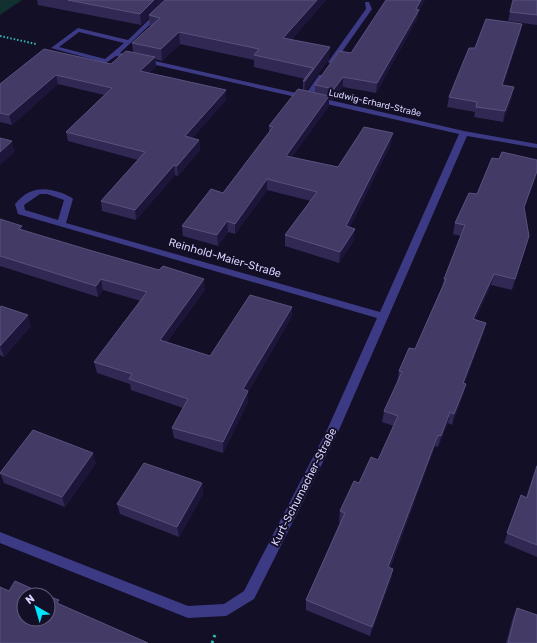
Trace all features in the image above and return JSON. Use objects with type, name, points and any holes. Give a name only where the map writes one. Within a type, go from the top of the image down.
[{"type":"street","name":"Ludwig-Erhard-Straße","points":[[54,48],[106,61],[129,42],[173,0]]},
{"type":"street","points":[[329,66],[369,9],[367,2]]},
{"type":"street","points":[[54,48],[78,30],[129,42]]},
{"type":"street","name":"Ludwig-Erhard-Straße","points":[[115,54],[464,133],[537,146]]},
{"type":"street","points":[[307,98],[325,72]]},
{"type":"street","name":"Kurt-Schumacher-Straße","points":[[0,537],[188,612],[226,610],[249,595],[333,430],[464,133]]},
{"type":"street","name":"Reinhold-Maier-Straße","points":[[61,224],[69,199],[48,191],[34,192],[19,204],[21,212],[61,224],[382,316]]},
{"type":"path","points":[[0,36],[54,48]]},
{"type":"green space","points":[[0,0],[22,0],[0,15]]},
{"type":"building","points":[[68,0],[154,0],[140,14]]},
{"type":"building","points":[[165,0],[317,0],[283,38],[330,47],[305,81],[303,81],[313,68],[254,55],[259,49],[179,32],[161,49],[132,43],[160,18],[149,15]]},
{"type":"building","points":[[386,0],[421,0],[416,9],[419,10],[377,83],[343,77],[334,89],[315,85],[339,51],[351,53]]},
{"type":"building","points":[[513,0],[537,0],[537,15],[510,12]]},
{"type":"building","points":[[486,19],[522,24],[502,85],[514,87],[505,111],[476,107],[477,102],[449,97],[469,48],[475,48]]},
{"type":"building","points":[[44,49],[111,64],[126,51],[155,57],[140,71],[226,90],[185,136],[199,140],[177,166],[174,165],[135,210],[101,201],[145,152],[66,132],[112,88],[56,75],[9,115],[0,113],[0,84]]},
{"type":"building","points":[[298,89],[329,96],[286,156],[338,167],[364,127],[393,133],[346,226],[355,229],[340,252],[285,235],[317,192],[267,179],[235,224],[227,221],[217,235],[182,226],[211,189],[223,193],[273,127],[269,126]]},
{"type":"building","points":[[0,138],[12,141],[0,152]]},
{"type":"building","points":[[502,152],[537,160],[537,171],[524,207],[529,236],[515,279],[494,274],[473,319],[486,323],[463,383],[466,384],[454,414],[450,412],[441,436],[438,435],[388,567],[393,569],[372,627],[306,600],[345,513],[340,511],[354,481],[359,483],[371,457],[378,460],[398,416],[384,411],[402,372],[399,371],[409,348],[415,349],[446,279],[444,279],[465,225],[455,223],[469,193],[477,194],[492,158],[499,159]]},
{"type":"building","points":[[0,219],[22,226],[19,229],[89,250],[159,270],[163,266],[204,279],[160,340],[210,356],[250,295],[292,307],[243,389],[248,391],[223,442],[172,428],[188,399],[129,379],[132,374],[94,362],[147,292],[101,279],[96,286],[0,256]]},
{"type":"building","points":[[1,306],[28,315],[0,346],[0,308]]},
{"type":"building","points":[[33,430],[93,453],[62,497],[0,473]]},
{"type":"building","points":[[144,463],[202,483],[177,527],[117,504]]},
{"type":"building","points":[[537,466],[537,545],[507,533],[521,495],[527,498]]},
{"type":"building","points":[[15,581],[28,587],[16,587],[16,627],[56,627],[56,599],[59,600],[57,603],[148,643],[0,643],[0,587],[9,591]]},
{"type":"building","points":[[517,608],[537,615],[537,643],[508,643]]}]
